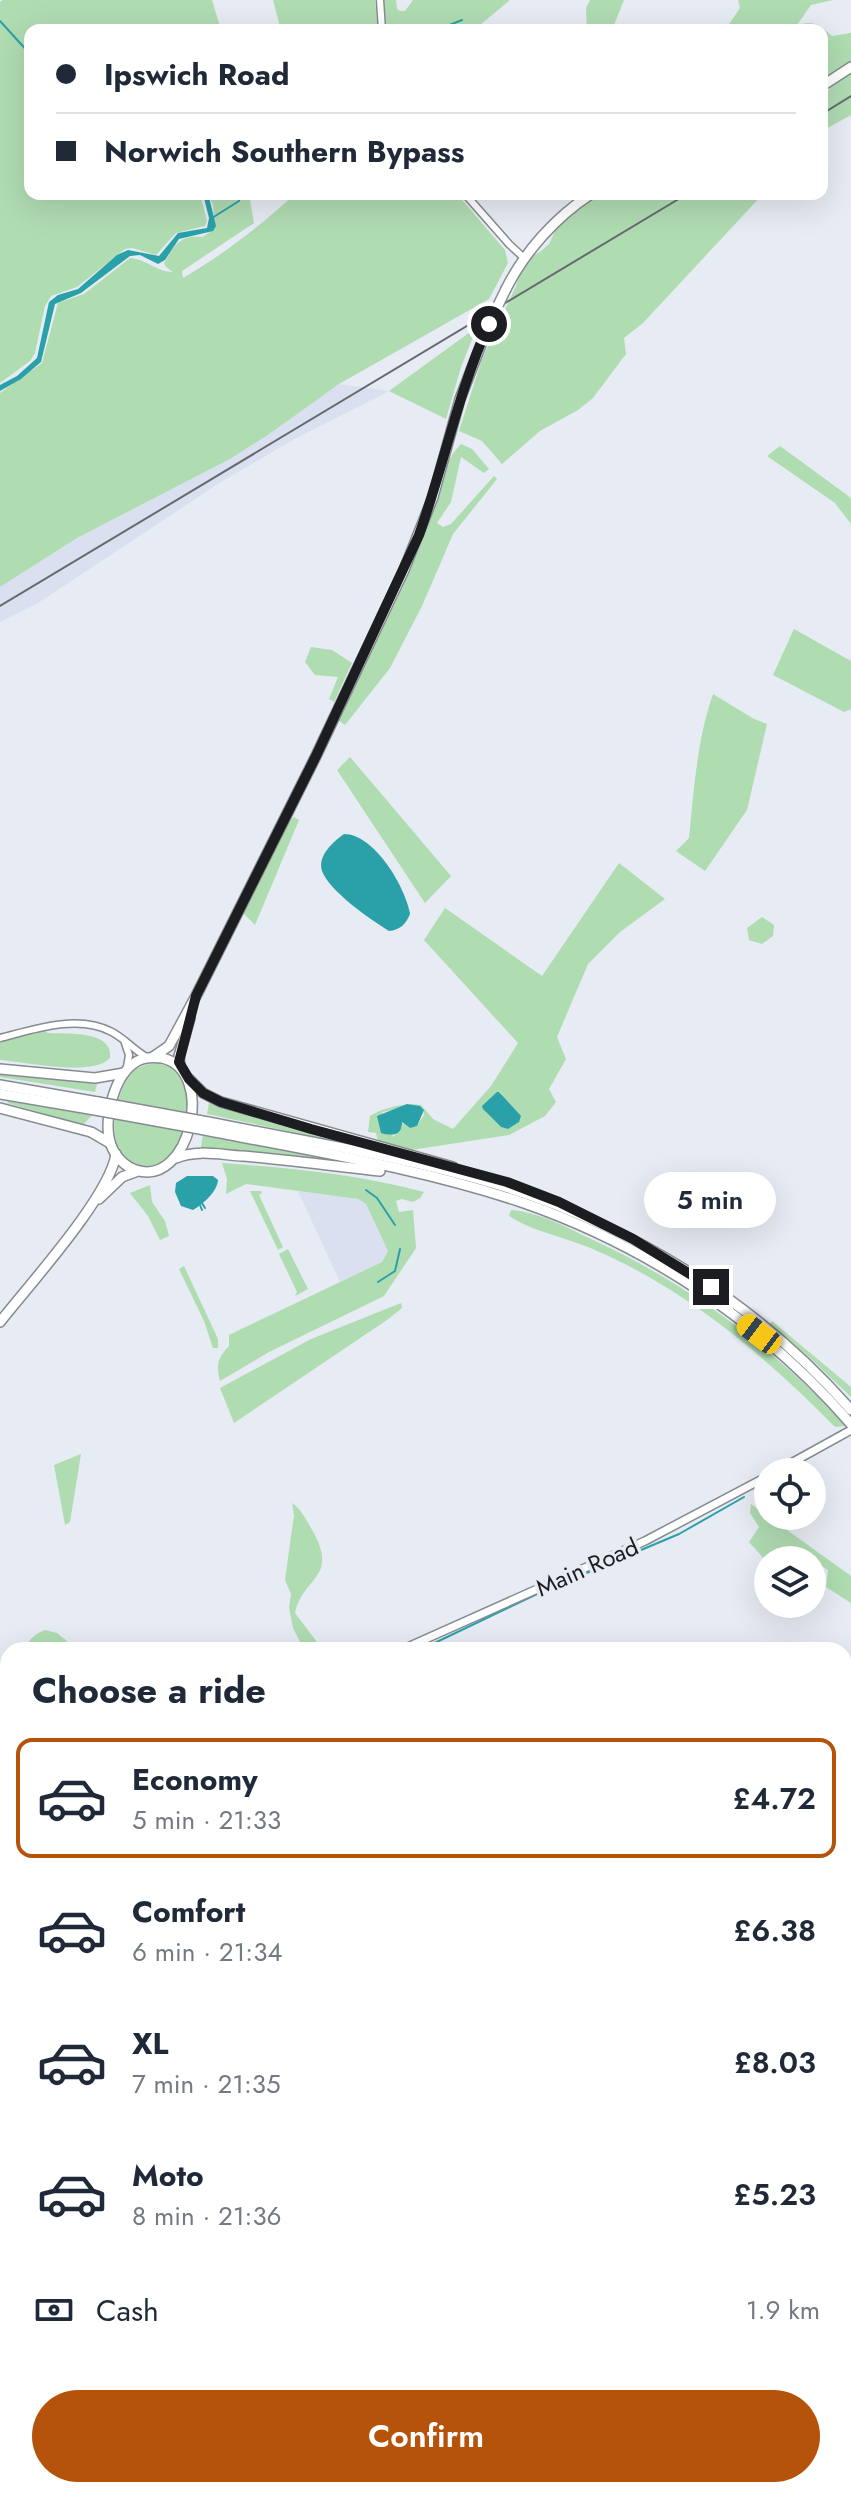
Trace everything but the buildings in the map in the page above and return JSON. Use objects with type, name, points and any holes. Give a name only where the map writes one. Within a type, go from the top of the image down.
[{"type":"highway","points":[[828,82],[851,67]]},
{"type":"highway","points":[[151,1058],[169,1046],[196,996],[321,746],[404,570],[433,497],[460,399],[506,289],[524,258],[568,211],[583,200]]},
{"type":"highway","points":[[180,1067],[179,1056],[196,996]]},
{"type":"highway","points":[[110,1143],[112,1105],[125,1072],[137,1061],[168,1059],[180,1067],[203,1093],[221,1102],[507,1182],[559,1202],[664,1257],[739,1307],[786,1345],[849,1417]]},
{"type":"highway","points":[[0,1069],[95,1078],[125,1072]]},
{"type":"highway","points":[[176,1158],[190,1122],[189,1079]]},
{"type":"highway","points":[[0,1085],[97,1106],[391,1159],[491,1183],[542,1199],[602,1225]]},
{"type":"highway","points":[[0,1094],[97,1106]]},
{"type":"highway","points":[[0,1108],[91,1132],[110,1143],[125,1164],[138,1171]]},
{"type":"highway","points":[[207,1126],[382,1166],[520,1202],[604,1236],[689,1283],[782,1354],[849,1417]]},
{"type":"highway","points":[[88,1210],[122,1177],[138,1171],[161,1169],[185,1154],[206,1153],[302,1161],[421,1178],[520,1202]]},
{"type":"highway","points":[[0,1322],[88,1210],[109,1176],[116,1154]]},
{"type":"main road","points":[[800,1458],[851,1430]]},
{"type":"main road","name":"Main Road","points":[[419,1642],[645,1541],[754,1483]]},
{"type":"street","points":[[380,0],[382,24]]},
{"type":"street","points":[[470,200],[524,258]]},
{"type":"street","points":[[0,1038],[72,1024],[107,1030],[151,1058]]},
{"type":"street","points":[[124,1040],[129,1055],[125,1072]]},
{"type":"shaded area","points":[[339,384],[389,391],[291,441],[221,482],[38,603],[0,622],[0,587],[77,538],[230,459]]},
{"type":"shaded area","points":[[298,1191],[358,1199],[366,1204],[388,1251],[382,1262],[340,1282]]},
{"type":"green space","points":[[212,0],[219,24],[24,24],[24,200],[202,200],[207,221],[205,226],[176,233],[156,255],[125,249],[77,287],[51,296],[45,306],[35,353],[30,361],[0,383],[0,2]]},
{"type":"green space","points":[[273,0],[375,0],[377,24],[279,24]]},
{"type":"green space","points":[[384,0],[396,0],[397,9],[405,11],[413,0],[510,0],[481,24],[386,24]]},
{"type":"green space","points":[[590,0],[624,0],[614,24],[587,24],[586,8]]},
{"type":"green space","points":[[738,0],[833,0],[811,5],[798,24],[729,24],[740,8]]},
{"type":"green space","points":[[828,33],[832,36],[851,33],[851,64],[828,79]]},
{"type":"green space","points":[[851,70],[851,115],[828,128],[828,92]]},
{"type":"green space","points":[[211,200],[250,200],[254,223],[182,271],[183,278],[241,239],[288,200],[462,200],[505,250],[508,263],[489,299],[339,384],[230,459],[77,538],[0,587],[0,393],[42,363],[58,303],[84,294],[130,258],[173,272],[164,263],[175,246],[183,239],[203,237],[215,228]]},
{"type":"green space","points":[[590,200],[757,200],[643,323],[624,338],[626,354],[593,398],[540,431],[502,464],[482,441],[459,431],[482,359],[520,271],[530,257],[549,244],[558,225]]},
{"type":"green space","points":[[477,327],[446,419],[389,391]]},
{"type":"green space","points":[[461,444],[472,449],[489,469],[484,473],[461,457],[451,502],[437,523],[443,527],[451,524],[494,476],[497,479],[453,534],[422,606],[390,668],[345,725],[338,720],[411,568],[441,478]]},
{"type":"green space","points":[[780,446],[851,499],[851,524],[835,503],[767,456]]},
{"type":"green space","points":[[794,629],[851,661],[851,709],[844,712],[773,675]]},
{"type":"green space","points":[[311,647],[332,650],[352,663],[334,702],[329,699],[338,677],[315,675],[305,662]]},
{"type":"green space","points":[[713,694],[767,724],[747,810],[705,871],[676,851],[689,838],[700,747]]},
{"type":"green space","points":[[350,757],[451,876],[425,903],[337,770]]},
{"type":"green space","points":[[294,817],[299,820],[255,925],[243,913],[285,825]]},
{"type":"green space","points":[[619,863],[665,899],[620,932],[588,964],[557,1037],[566,1059],[549,1089],[556,1102],[545,1116],[509,1135],[411,1150],[378,1141],[376,1133],[368,1132],[370,1116],[402,1105],[406,1105],[382,1112],[393,1137],[402,1127],[401,1122],[410,1128],[418,1124],[424,1115],[423,1108],[409,1104],[421,1105],[433,1119],[453,1129],[491,1086],[518,1043],[424,940],[445,908],[542,976]],"holes":[[[500,1092],[519,1122],[508,1129],[501,1127],[486,1112]]]},
{"type":"green space","points":[[762,917],[774,925],[773,936],[762,944],[749,940],[747,928]]},
{"type":"green space","points":[[43,1030],[97,1038],[105,1042],[110,1058],[101,1064],[75,1068],[0,1060],[0,1041]]},
{"type":"green space","points":[[158,1063],[173,1068],[184,1078],[188,1095],[187,1118],[179,1149],[174,1155],[161,1164],[139,1165],[125,1157],[116,1143],[116,1112],[131,1074],[143,1066]]},
{"type":"green space","points":[[0,1073],[97,1084],[95,1092],[0,1077]]},
{"type":"green space","points":[[8,1101],[92,1115],[83,1125]]},
{"type":"green space","points":[[209,1103],[383,1151],[207,1114]]},
{"type":"green space","points":[[203,1134],[349,1161],[350,1163],[201,1147]]},
{"type":"green space","points":[[222,1163],[349,1176],[424,1192],[413,1202],[396,1201],[399,1212],[413,1210],[416,1248],[384,1296],[269,1352],[220,1381],[218,1362],[229,1346],[229,1335],[382,1262],[388,1251],[366,1204],[358,1199],[246,1184],[226,1194],[227,1179]]},
{"type":"green space","points":[[150,1185],[152,1202],[165,1221],[169,1236],[160,1240],[148,1216],[130,1193]]},
{"type":"green space","points":[[250,1191],[262,1193],[259,1195],[283,1247],[278,1250]]},
{"type":"green space","points":[[511,1210],[542,1217],[572,1230],[696,1297],[759,1344],[846,1426],[835,1427],[763,1359],[684,1299],[606,1255],[532,1228],[509,1216]]},
{"type":"green space","points":[[288,1249],[308,1289],[295,1296],[297,1292],[279,1254]]},
{"type":"green space","points":[[184,1266],[218,1339],[218,1348],[213,1348],[204,1321],[179,1269]]},
{"type":"green space","points":[[401,1303],[402,1308],[387,1320],[234,1423],[220,1388],[311,1339]]},
{"type":"green space","points":[[772,1321],[851,1387],[851,1397],[770,1324]]},
{"type":"green space","points":[[81,1454],[70,1522],[65,1525],[54,1465]]},
{"type":"green space","points":[[292,1503],[311,1528],[322,1558],[321,1568],[299,1601],[295,1613],[317,1642],[300,1642],[289,1608],[291,1594],[285,1580],[294,1515]]},
{"type":"green space","points":[[751,1504],[754,1506],[754,1519],[750,1513]]},
{"type":"green space","points":[[757,1530],[787,1530],[809,1546],[754,1548],[749,1542]]},
{"type":"green space","points":[[826,1558],[851,1576],[851,1603],[826,1587]]},
{"type":"green space","points":[[45,1630],[57,1633],[67,1642],[29,1642]]},
{"type":"water","points":[[204,200],[210,200],[216,226],[213,231],[179,239],[165,260],[158,264],[140,255],[130,256],[81,293],[55,304],[41,362],[0,391],[0,385],[17,376],[37,358],[49,302],[58,295],[78,289],[117,255],[128,250],[159,256],[178,233],[207,228],[209,218]]},
{"type":"water","points":[[344,834],[355,836],[377,852],[395,876],[410,914],[399,928],[389,931],[381,926],[351,904],[326,879],[321,865],[324,855]]},
{"type":"water","points":[[497,1092],[521,1116],[519,1122],[508,1129],[501,1127],[482,1106]]},
{"type":"water","points":[[407,1104],[420,1106],[424,1110],[417,1126],[410,1128],[402,1122],[396,1134],[381,1133],[377,1116]]},
{"type":"water","points":[[187,1176],[213,1176],[218,1180],[212,1193],[193,1210],[181,1206],[175,1192],[176,1183]]},
{"type":"waterway","points":[[452,24],[462,20]]},
{"type":"waterway","points":[[0,21],[24,47]]},
{"type":"waterway","points":[[212,218],[239,200]]},
{"type":"waterway","points":[[366,1190],[377,1198],[395,1225]]},
{"type":"waterway","points":[[202,1203],[205,1208]]},
{"type":"waterway","points":[[200,1205],[202,1210]]},
{"type":"waterway","points":[[378,1282],[395,1271],[400,1249]]},
{"type":"waterway","points":[[437,1642],[539,1593],[679,1534],[744,1497]]},
{"type":"railway","points":[[828,110],[851,96]]},
{"type":"railway","points":[[0,606],[677,200]]},
{"type":"route","points":[[489,324],[460,399],[433,497],[419,535],[316,756],[196,996],[179,1056],[180,1067],[203,1093],[221,1102],[507,1182],[559,1202],[633,1239],[711,1287]]}]
